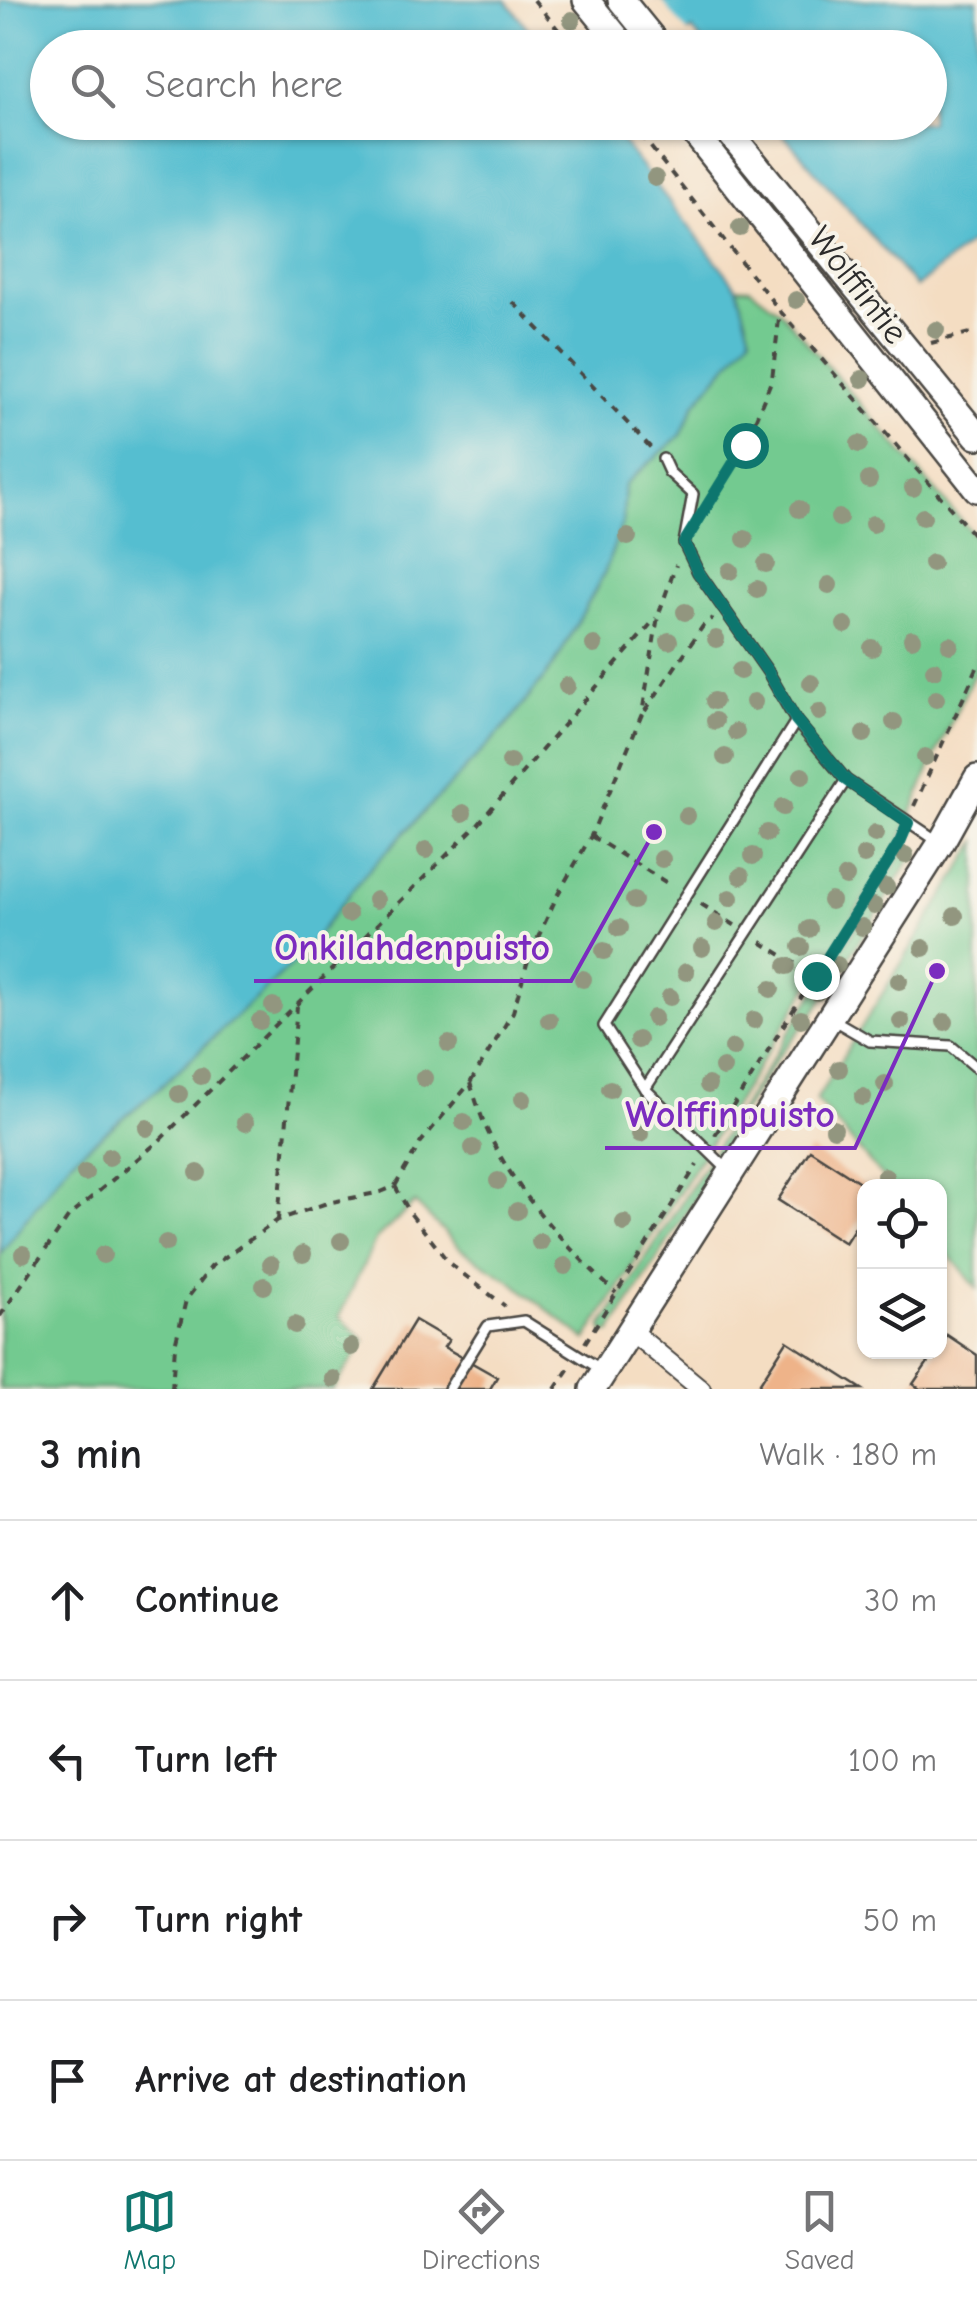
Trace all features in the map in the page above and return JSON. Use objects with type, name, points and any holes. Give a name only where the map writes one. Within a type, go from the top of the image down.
[{"type":"main road","points":[[586,0],[610,30]]},
{"type":"main road","points":[[623,2],[646,30]]},
{"type":"main road","name":"Wolffintie","points":[[700,140],[977,489]]},
{"type":"main road","name":"Wolffintie","points":[[736,140],[977,436]]},
{"type":"main road","points":[[599,1380],[941,843],[977,778]]},
{"type":"street","points":[[630,1331],[702,1389]]},
{"type":"lane","points":[[662,460],[693,494],[684,543],[698,572],[768,672],[796,720],[846,780],[941,843]]},
{"type":"lane","points":[[732,1172],[645,1089],[604,1026],[796,720]]},
{"type":"lane","points":[[645,1089],[846,780]]},
{"type":"lane","points":[[829,1018],[870,1041],[951,1046],[977,1068]]},
{"type":"lane","points":[[450,1389],[488,1326],[524,1320],[578,1354],[599,1380]]},
{"type":"path","points":[[534,0],[558,30]]},
{"type":"path","points":[[645,140],[780,311],[977,539]]},
{"type":"path","points":[[513,302],[662,460]]},
{"type":"path","points":[[704,510],[745,445],[772,379],[780,311]]},
{"type":"path","points":[[931,343],[977,330]]},
{"type":"path","points":[[642,714],[658,616],[684,543]]},
{"type":"path","points":[[172,1389],[175,1345],[186,1300],[211,1267],[278,1220],[394,1186],[421,1142],[470,1082],[513,1012],[529,957],[591,836],[642,714],[703,626],[724,608]]},
{"type":"path","points":[[0,1316],[70,1216],[159,1141],[477,825],[658,616]]},
{"type":"path","points":[[556,1389],[900,842],[977,668]]},
{"type":"path","points":[[591,836],[844,994]]},
{"type":"path","points":[[278,1220],[297,1006]]},
{"type":"path","points":[[470,1082],[490,1136],[518,1182],[571,1252],[616,1293]]},
{"type":"path","points":[[394,1186],[450,1264],[524,1320]]},
{"type":"green space","points":[[737,287],[750,288],[780,311],[977,539],[977,668],[900,842],[586,1340],[511,1281],[462,1250],[415,1203],[376,1239],[339,1317],[365,1341],[333,1389],[0,1389],[0,1254],[16,1229],[70,1161],[157,1090],[302,955],[364,875],[508,724],[554,665],[604,574],[623,521],[625,484],[681,435],[695,404],[751,336]]},
{"type":"green space","points":[[977,842],[977,1288],[947,1252],[947,1179],[884,1179],[816,1100]]},
{"type":"green space","points":[[907,846],[916,851],[816,1010],[777,1058],[733,1127],[709,1177],[611,1332],[604,1333],[602,1327]]},
{"type":"water","points":[[0,0],[506,0],[529,30],[30,30],[30,140],[620,140],[737,287],[751,336],[695,404],[681,435],[625,484],[623,521],[604,574],[554,665],[508,724],[364,875],[302,955],[157,1090],[70,1161],[0,1254]]},
{"type":"water","points":[[655,0],[977,0],[977,238],[916,287],[788,140],[947,140],[947,30],[618,30]]},
{"type":"pier","points":[[647,0],[661,0],[685,30],[609,30]]},
{"type":"building","points":[[810,1150],[857,1180],[857,1224],[845,1243],[778,1200]]},
{"type":"building","points":[[415,1320],[449,1340],[444,1347],[497,1377],[490,1389],[373,1389]]},
{"type":"building","points":[[947,1335],[977,1355],[977,1389],[920,1389],[913,1384],[930,1359],[947,1359]]},
{"type":"building","points":[[787,1341],[862,1389],[756,1389]]},
{"type":"place","name":"Onkilahdenpuisto","points":[[654,832]]},
{"type":"place","name":"Wolffinpuisto","points":[[937,971]]},
{"type":"route","points":[[745,445],[684,543],[698,572],[768,672],[796,720],[846,780],[908,823],[816,976]]}]
